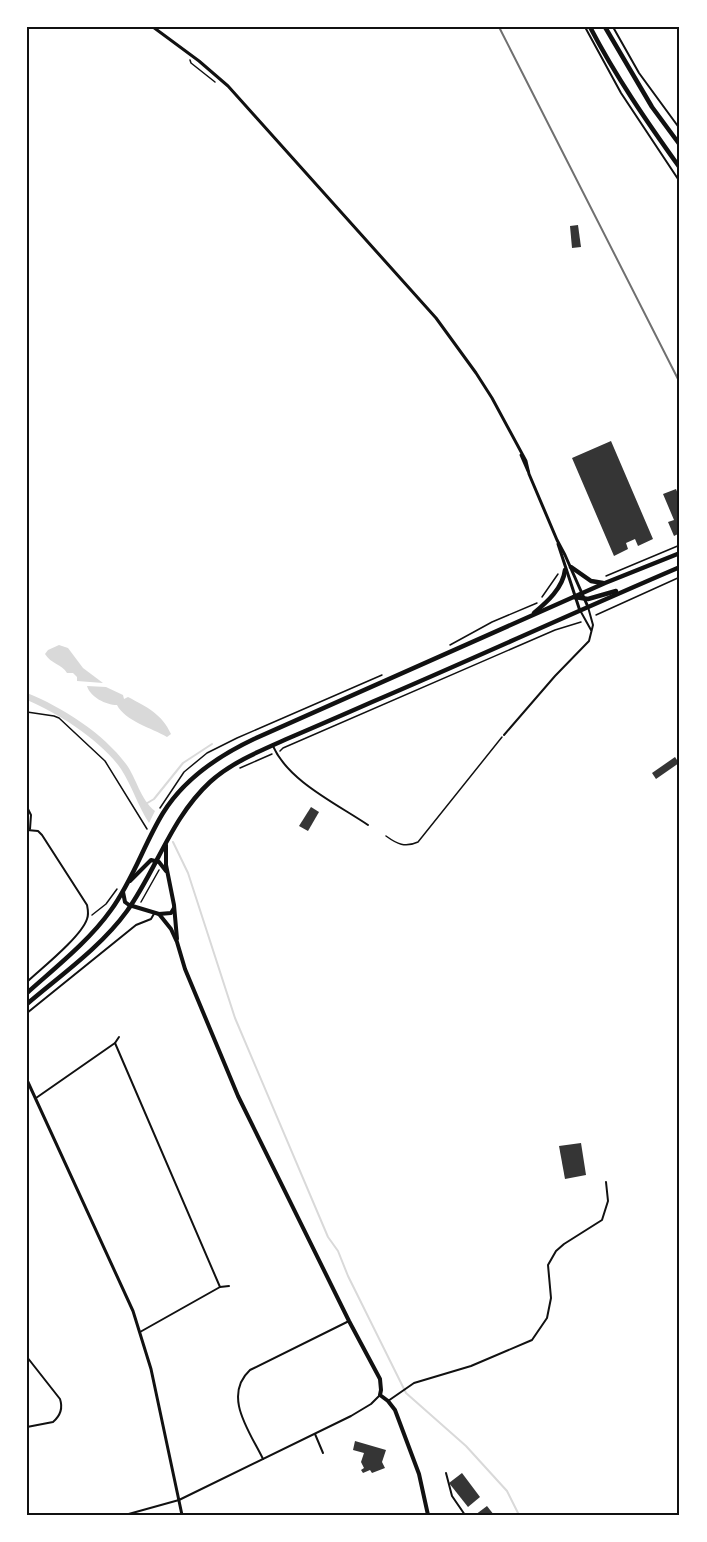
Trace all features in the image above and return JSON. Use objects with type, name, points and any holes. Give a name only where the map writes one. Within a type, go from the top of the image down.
[{"type":"highway","points":[[590,27],[612,69],[680,168]]},
{"type":"highway","points":[[605,27],[652,107],[680,144]]},
{"type":"highway","points":[[584,596],[605,583],[680,553]]},
{"type":"highway","points":[[571,567],[591,581],[605,583]]},
{"type":"highway","points":[[27,1004],[104,937],[131,905],[176,822],[195,797],[224,771],[273,746],[680,567]]},
{"type":"highway","points":[[530,617],[552,596],[564,577],[562,571]]},
{"type":"highway","points":[[27,993],[109,913],[127,885],[162,808],[193,777],[235,748],[574,597],[624,590]]},
{"type":"main road","points":[[167,839],[165,853],[177,942]]},
{"type":"main road","points":[[127,885],[151,860],[157,860],[167,871]]},
{"type":"main road","points":[[123,892],[125,902],[131,905],[169,914],[174,908]]},
{"type":"main road","points":[[157,913],[171,929],[177,942],[185,969],[238,1096],[380,1379],[380,1395],[395,1410],[419,1474],[428,1515]]},
{"type":"street","points":[[153,27],[200,61],[228,86],[436,318],[487,390],[530,474],[557,540],[584,596],[592,633],[587,644],[547,684],[504,735]]},
{"type":"street","points":[[585,27],[621,93],[680,182]]},
{"type":"street","points":[[614,27],[639,73],[680,129]]},
{"type":"street","points":[[557,540],[562,571],[592,633]]},
{"type":"street","points":[[273,746],[285,766],[296,777],[368,825]]},
{"type":"street","points":[[27,807],[30,815],[28,829],[38,831],[42,835],[87,905],[88,917],[76,935],[27,982]]},
{"type":"street","points":[[27,1013],[136,925],[151,919],[157,913]]},
{"type":"street","points":[[36,1098],[116,1043],[119,1037]]},
{"type":"street","points":[[116,1043],[220,1287]]},
{"type":"street","points":[[27,1080],[126,1292],[151,1369],[182,1515]]},
{"type":"street","points":[[388,1401],[414,1383],[471,1366],[532,1340],[547,1318],[550,1298],[548,1265],[556,1251],[564,1244],[602,1220],[608,1201],[606,1182]]},
{"type":"street","points":[[140,1332],[220,1287],[229,1286]]},
{"type":"street","points":[[263,1459],[237,1404],[239,1383],[250,1370],[349,1321]]},
{"type":"street","points":[[27,1357],[62,1404],[61,1411],[53,1422],[27,1427]]},
{"type":"street","points":[[125,1515],[179,1500],[351,1416],[371,1404],[380,1395]]},
{"type":"street","points":[[315,1434],[322,1454]]},
{"type":"street","points":[[446,1473],[452,1496],[465,1515]]},
{"type":"path","points":[[190,60],[215,82]]},
{"type":"path","points":[[605,576],[680,545]]},
{"type":"path","points":[[516,613],[538,603],[562,571]]},
{"type":"path","points":[[593,616],[680,577]]},
{"type":"path","points":[[282,750],[283,747],[555,630],[581,622]]},
{"type":"path","points":[[27,712],[59,718],[105,761],[140,821],[151,832]]},
{"type":"path","points":[[386,836],[400,845],[412,845],[418,842],[504,735]]},
{"type":"path","points":[[241,768],[272,754]]},
{"type":"path","points":[[140,905],[160,868]]},
{"type":"path","points":[[88,917],[105,904],[108,906]]},
{"type":"shaded area","points":[[59,645],[68,648],[83,668],[103,683],[77,681],[73,673],[67,673],[50,660],[45,654]]},
{"type":"shaded area","points":[[87,686],[106,687],[123,695],[124,699],[128,697],[141,704],[163,721],[171,734],[167,737],[132,720],[117,705],[103,702],[95,697]]},
{"type":"shaded area","points":[[27,693],[81,722],[117,753],[130,770],[142,795],[155,811],[149,823],[121,769],[103,748],[52,712],[27,700]]},
{"type":"building","points":[[578,225],[581,247],[572,248],[570,226]]},
{"type":"building","points":[[611,441],[653,539],[638,546],[635,539],[626,543],[628,549],[614,556],[572,458]]},
{"type":"building","points":[[676,489],[680,499],[680,533],[674,536],[668,522],[674,520],[663,494]]},
{"type":"building","points":[[675,757],[679,763],[656,779],[652,773]]},
{"type":"building","points":[[311,807],[319,812],[308,831],[299,826]]},
{"type":"building","points":[[581,1143],[586,1175],[565,1179],[559,1146]]},
{"type":"building","points":[[355,1441],[386,1450],[382,1462],[385,1468],[372,1473],[370,1470],[363,1473],[361,1470],[364,1468],[361,1462],[364,1453],[353,1450]]},
{"type":"building","points":[[462,1473],[480,1497],[468,1507],[449,1483]]},
{"type":"building","points":[[487,1506],[494,1515],[475,1515]]},
{"type":"waterway","points":[[144,805],[154,799],[183,763],[212,744]]},
{"type":"waterway","points":[[173,842],[188,873],[235,1018],[328,1237],[338,1251],[406,1393],[466,1446],[507,1491],[519,1515]]},
{"type":"railway","points":[[499,27],[680,383]]}]
